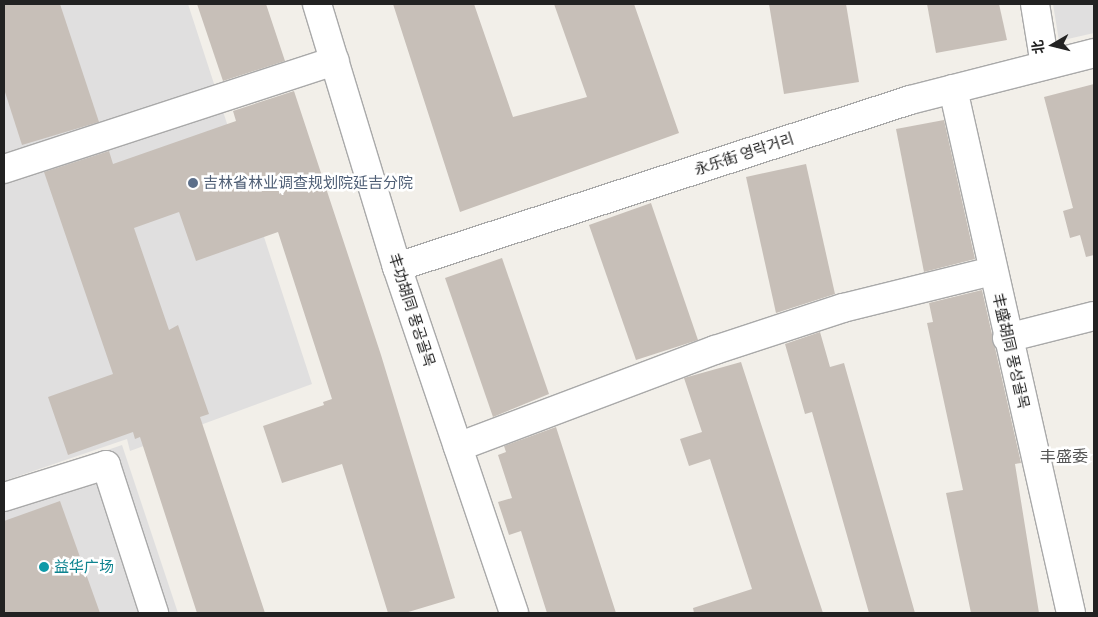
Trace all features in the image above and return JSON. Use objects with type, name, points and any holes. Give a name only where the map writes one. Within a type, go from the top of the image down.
[{"type":"street","name":"丰功胡同 풍공골목","points":[[317,4],[397,267],[514,613]]},
{"type":"street","points":[[1035,4],[1045,65]]},
{"type":"street","name":"永乐街 영락거리","points":[[397,267],[953,89],[1094,53]]},
{"type":"street","points":[[4,169],[335,61]]},
{"type":"street","name":"丰盛胡同 풍성골목","points":[[953,89],[1007,338],[1071,613]]},
{"type":"street","points":[[458,447],[715,350],[843,308],[992,271]]},
{"type":"street","points":[[1007,338],[1094,316]]},
{"type":"street","points":[[4,496],[106,465],[154,613]]},
{"type":"shaded area","points":[[4,4],[188,4],[312,384],[130,451],[127,439],[4,481]]},
{"type":"shaded area","points":[[1053,4],[1094,4],[1094,33],[1059,41]]},
{"type":"shaded area","points":[[122,445],[178,613],[4,613],[4,486]]},
{"type":"building","points":[[4,4],[60,4],[99,122],[22,145],[4,89]]},
{"type":"building","points":[[197,4],[266,4],[285,61],[223,81]]},
{"type":"building","points":[[393,4],[474,4],[513,117],[587,97],[554,4],[634,4],[679,133],[460,212]]},
{"type":"building","points":[[769,4],[846,4],[859,82],[784,94]]},
{"type":"building","points":[[927,4],[999,4],[1007,40],[936,53]]},
{"type":"building","points":[[1094,84],[1094,255],[1086,257],[1080,235],[1070,238],[1063,211],[1073,208],[1044,97]]},
{"type":"building","points":[[294,91],[381,355],[455,598],[405,613],[388,613],[342,464],[282,483],[263,426],[324,405],[323,402],[332,399],[278,232],[196,261],[179,212],[134,228],[169,330],[178,325],[209,414],[200,417],[265,613],[197,613],[140,437],[135,439],[133,432],[68,455],[48,397],[113,374],[44,172],[109,151],[113,164],[236,121],[233,111]]},
{"type":"building","points":[[944,120],[975,259],[924,272],[896,129]]},
{"type":"building","points":[[806,164],[835,294],[776,313],[746,177]]},
{"type":"building","points":[[651,203],[698,340],[636,360],[589,225]]},
{"type":"building","points":[[502,258],[549,394],[493,417],[445,278]]},
{"type":"building","points":[[982,290],[1021,463],[1015,464],[1039,613],[971,613],[946,493],[963,490],[927,323],[933,322],[929,303]]},
{"type":"building","points":[[820,332],[830,367],[844,363],[915,613],[869,613],[812,412],[805,414],[785,344]]},
{"type":"building","points":[[741,362],[823,613],[694,613],[693,608],[752,589],[710,459],[689,466],[680,439],[702,432],[684,378]]},
{"type":"building","points":[[556,427],[616,613],[547,613],[521,531],[509,535],[498,502],[512,498],[498,455],[506,452],[504,446]]},
{"type":"building","name":"益华广场","points":[[60,501],[100,613],[4,613],[4,521]]},
{"type":"place","name":"吉林省林业调查规划院延吉分院","points":[[193,183]]},
{"type":"place","name":"益华广场","points":[[44,567]]},
{"type":"district","name":"丰盛委","points":[[1064,456]]}]
